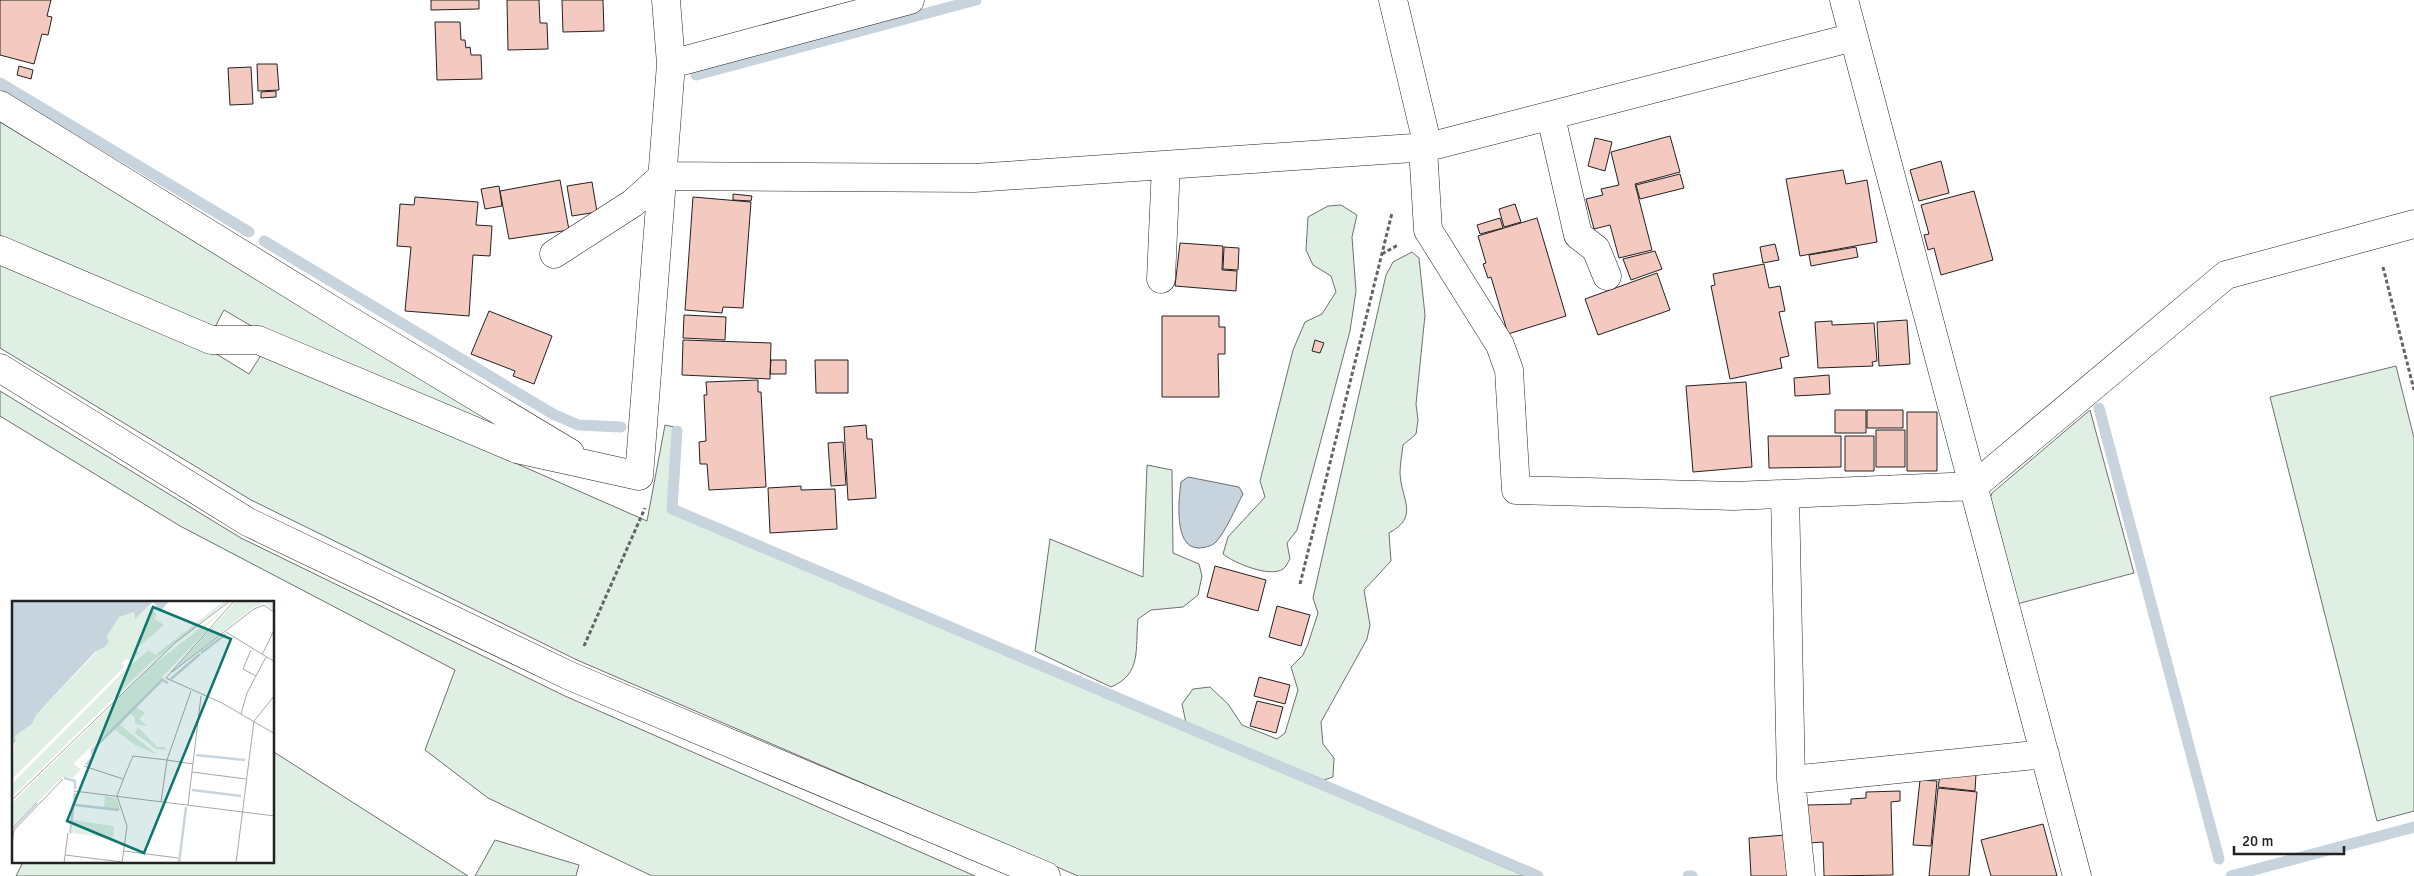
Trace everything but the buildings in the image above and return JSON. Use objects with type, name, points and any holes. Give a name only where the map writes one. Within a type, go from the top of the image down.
[{"type":"street","points":[[0,250],[211,340],[258,340],[517,449],[639,476],[671,64],[666,0]]},
{"type":"street","points":[[671,64],[910,0]]},
{"type":"street","points":[[1393,0],[1426,148],[1428,230],[1500,346],[1509,370],[1516,490],[1734,496],[1974,486],[2226,275],[2414,224]]},
{"type":"street","points":[[1844,0],[2077,876]]},
{"type":"street","points":[[554,254],[633,203],[663,176],[974,178],[1426,148],[1854,37]]},
{"type":"street","points":[[0,105],[593,467]]},
{"type":"street","points":[[1551,117],[1578,235],[1596,249],[1607,276]]},
{"type":"street","points":[[1161,279],[1166,165]]},
{"type":"street","points":[[0,368],[248,522],[570,676],[1046,876]]},
{"type":"street","points":[[1785,494],[1791,780],[1801,876]]},
{"type":"street","points":[[1791,780],[2044,754]]},
{"type":"path","points":[[1300,584],[1394,206]]},
{"type":"path","points":[[2376,235],[2414,390]]},
{"type":"path","points":[[589,634],[644,512]]},
{"type":"green space","points":[[0,122],[520,437],[265,334],[224,310],[214,329],[0,238]]},
{"type":"green space","points":[[1341,205],[1357,215],[1352,237],[1356,291],[1350,331],[1297,530],[1287,543],[1290,559],[1283,569],[1270,572],[1261,571],[1243,565],[1223,554],[1228,537],[1265,497],[1260,481],[1293,350],[1305,322],[1322,314],[1336,292],[1331,276],[1313,265],[1306,250],[1308,217],[1328,206]]},
{"type":"green space","points":[[1412,252],[1419,258],[1425,315],[1416,404],[1418,420],[1416,434],[1403,445],[1400,466],[1406,514],[1398,527],[1389,533],[1391,561],[1364,590],[1370,625],[1367,639],[1321,722],[1323,744],[1334,758],[1333,777],[1324,780],[1186,723],[1182,704],[1193,689],[1210,687],[1228,704],[1242,725],[1277,739],[1285,733],[1298,690],[1291,667],[1303,655],[1318,613],[1313,598],[1386,275],[1393,262]]},
{"type":"green space","points":[[0,260],[197,342],[249,374],[263,352],[647,521],[665,425],[674,427],[669,510],[1525,876],[1078,876],[577,660],[251,500],[0,348]]},
{"type":"green space","points":[[2396,366],[2414,438],[2414,811],[2377,821],[2270,397]]},
{"type":"green space","points":[[0,391],[241,538],[565,696],[975,876],[652,876],[488,798],[425,750],[455,670],[180,526],[0,416]]},
{"type":"green space","points":[[2090,410],[2134,573],[2017,604],[1989,501],[1992,493]]},
{"type":"green space","points":[[1147,465],[1172,470],[1173,553],[1199,564],[1202,576],[1198,595],[1183,607],[1151,610],[1138,619],[1135,659],[1132,668],[1121,682],[1111,687],[1035,651],[1050,539],[1143,577]]},
{"type":"green space","points":[[275,753],[468,876],[16,876],[22,864],[275,864]]},
{"type":"green space","points":[[495,840],[579,865],[576,876],[475,876]]},
{"type":"shaded area","points":[[1188,477],[1239,487],[1243,494],[1220,537],[1210,546],[1198,548],[1190,546],[1181,531],[1179,499],[1181,482]]},
{"type":"waterway","points":[[696,75],[976,0]]},
{"type":"waterway","points":[[0,83],[249,232]]},
{"type":"waterway","points":[[264,241],[553,414],[578,425],[621,427]]},
{"type":"waterway","points":[[2099,408],[2219,859]]},
{"type":"waterway","points":[[677,431],[672,509],[1538,876]]},
{"type":"waterway","points":[[2231,876],[2414,827]]}]
